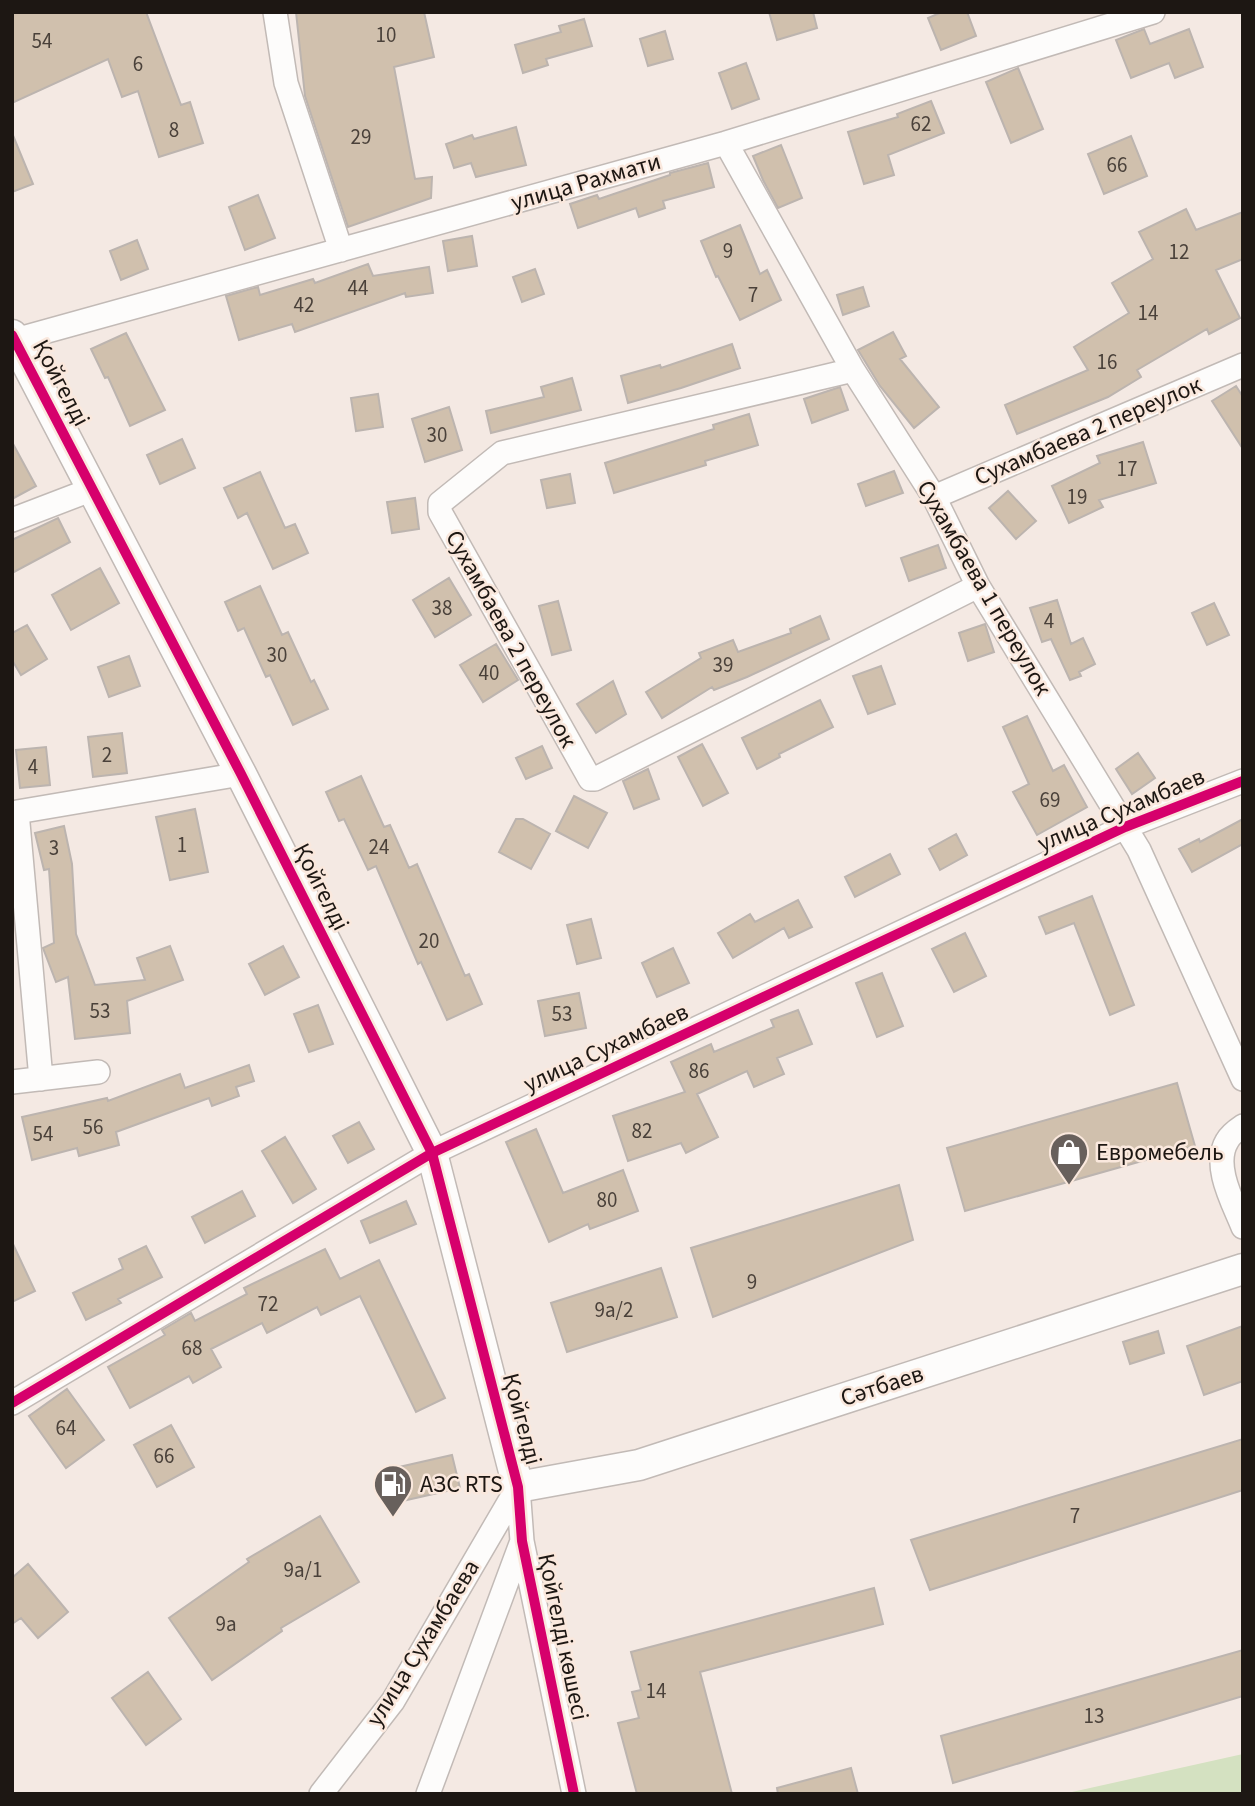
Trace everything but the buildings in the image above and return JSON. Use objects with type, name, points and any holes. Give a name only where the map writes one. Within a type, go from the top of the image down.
[{"type":"street","points":[[275,12],[286,83],[341,250]]},
{"type":"street","name":"улица Рахмати","points":[[14,337],[726,143],[1153,12]]},
{"type":"street","name":"Сухамбаева 1 переулок","points":[[726,143],[853,370],[934,497],[978,586],[1139,849],[1243,1079]]},
{"type":"street","name":"Қойгелді","points":[[14,337],[241,774],[432,1153],[518,1487]]},
{"type":"street","name":"Сухамбаева 2 переулок","points":[[934,497],[1243,365]]},
{"type":"street","name":"Сухамбаева 2 переулок","points":[[853,370],[502,453],[440,503],[440,512],[590,779],[607,773],[978,586]]},
{"type":"street","points":[[12,520],[93,489]]},
{"type":"street","points":[[41,1079],[15,812],[241,774]]},
{"type":"street","name":"улица Сухамбаев","points":[[12,1403],[432,1153],[1125,827],[1243,781]]},
{"type":"street","points":[[12,1082],[98,1072]]},
{"type":"street","points":[[1243,1126],[1228,1139],[1223,1150],[1222,1166],[1243,1227]]},
{"type":"street","name":"Сәтбаев","points":[[518,1487],[639,1465],[1243,1269]]},
{"type":"street","name":"Қойгелді көшесі","points":[[518,1487],[522,1541],[574,1794]]},
{"type":"street","name":"улица Сухамбаева","points":[[321,1794],[393,1701],[518,1487]]},
{"type":"street","points":[[428,1794],[522,1541]]},
{"type":"green space","points":[[1243,1754],[1243,1794],[1063,1794]]},
{"type":"cycle path","points":[[12,335],[241,774],[432,1153],[518,1487],[522,1541],[574,1794]]},
{"type":"cycle path","points":[[12,1403],[432,1153],[1125,827],[1243,781]]},
{"type":"place","name":"Евромебель","points":[[1069,1186]]},
{"type":"place","name":"АЗС RTS","points":[[393,1518]]}]
